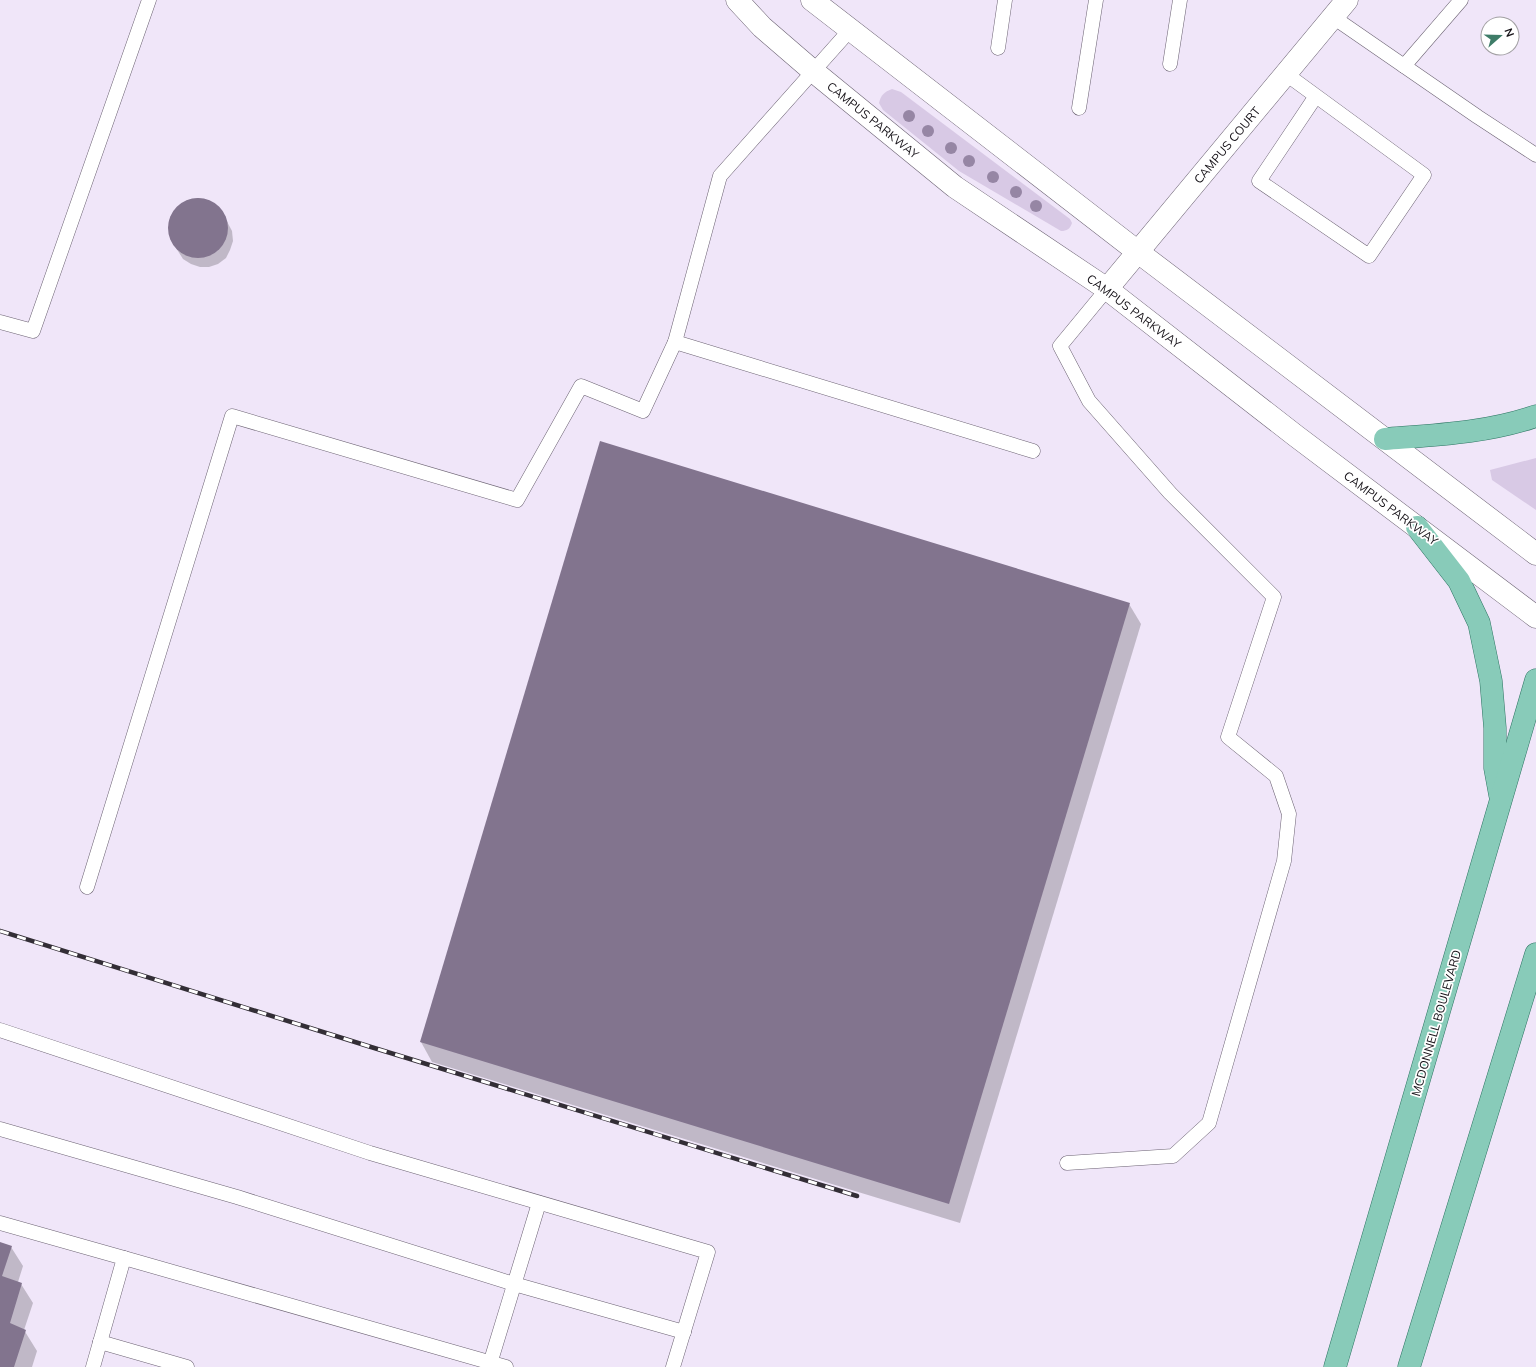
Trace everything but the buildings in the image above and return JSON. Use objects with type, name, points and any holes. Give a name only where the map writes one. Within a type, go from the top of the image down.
[{"type":"main road","points":[[1384,439],[1446,435],[1484,429],[1536,416]]},
{"type":"main road","points":[[1417,527],[1459,581],[1479,623],[1491,680],[1495,728],[1495,768],[1501,800]]},
{"type":"main road","name":"MCDONNELL BOULEVARD","points":[[1335,1367],[1536,680]]},
{"type":"main road","points":[[1409,1367],[1536,954]]},
{"type":"street","name":"CAMPUS PARKWAY","points":[[737,0],[762,27],[813,71],[955,187],[1107,289],[1296,436],[1536,617]]},
{"type":"street","points":[[812,0],[1138,252],[1536,554]]},
{"type":"street","name":"CAMPUS COURT","points":[[1107,289],[1347,0]]},
{"type":"lane","points":[[0,322],[33,331],[149,0]]},
{"type":"lane","points":[[998,48],[1005,0]]},
{"type":"lane","points":[[1079,108],[1096,0]]},
{"type":"lane","points":[[1170,64],[1180,0]]},
{"type":"lane","points":[[1404,66],[1461,0]]},
{"type":"lane","points":[[1334,17],[1478,117],[1536,154]]},
{"type":"lane","points":[[87,887],[232,416],[517,500],[582,386],[643,411],[675,342],[720,176],[850,30]]},
{"type":"lane","points":[[1286,74],[1424,175],[1369,256],[1259,181],[1316,96]]},
{"type":"lane","points":[[1067,1163],[1173,1156],[1208,1123],[1284,861],[1289,814],[1276,776],[1228,737],[1274,597],[1170,493],[1089,401],[1060,346],[1107,289]]},
{"type":"lane","points":[[675,342],[1033,451]]},
{"type":"lane","points":[[0,1030],[370,1153],[708,1252],[673,1367]]},
{"type":"lane","points":[[0,1129],[238,1197],[514,1284],[684,1332]]},
{"type":"lane","points":[[490,1365],[539,1203]]},
{"type":"lane","points":[[0,1223],[490,1365],[506,1367]]},
{"type":"lane","points":[[93,1367],[124,1258]]},
{"type":"lane","points":[[100,1342],[187,1367]]},
{"type":"shaded area","points":[[892,89],[901,92],[1070,219],[1072,223],[1069,228],[1061,231],[959,171],[883,110],[879,103],[881,98],[883,94]]},
{"type":"shaded area","points":[[1536,458],[1536,510],[1492,480],[1490,470]]},
{"type":"railway","points":[[0,931],[371,1047],[857,1196]]}]
